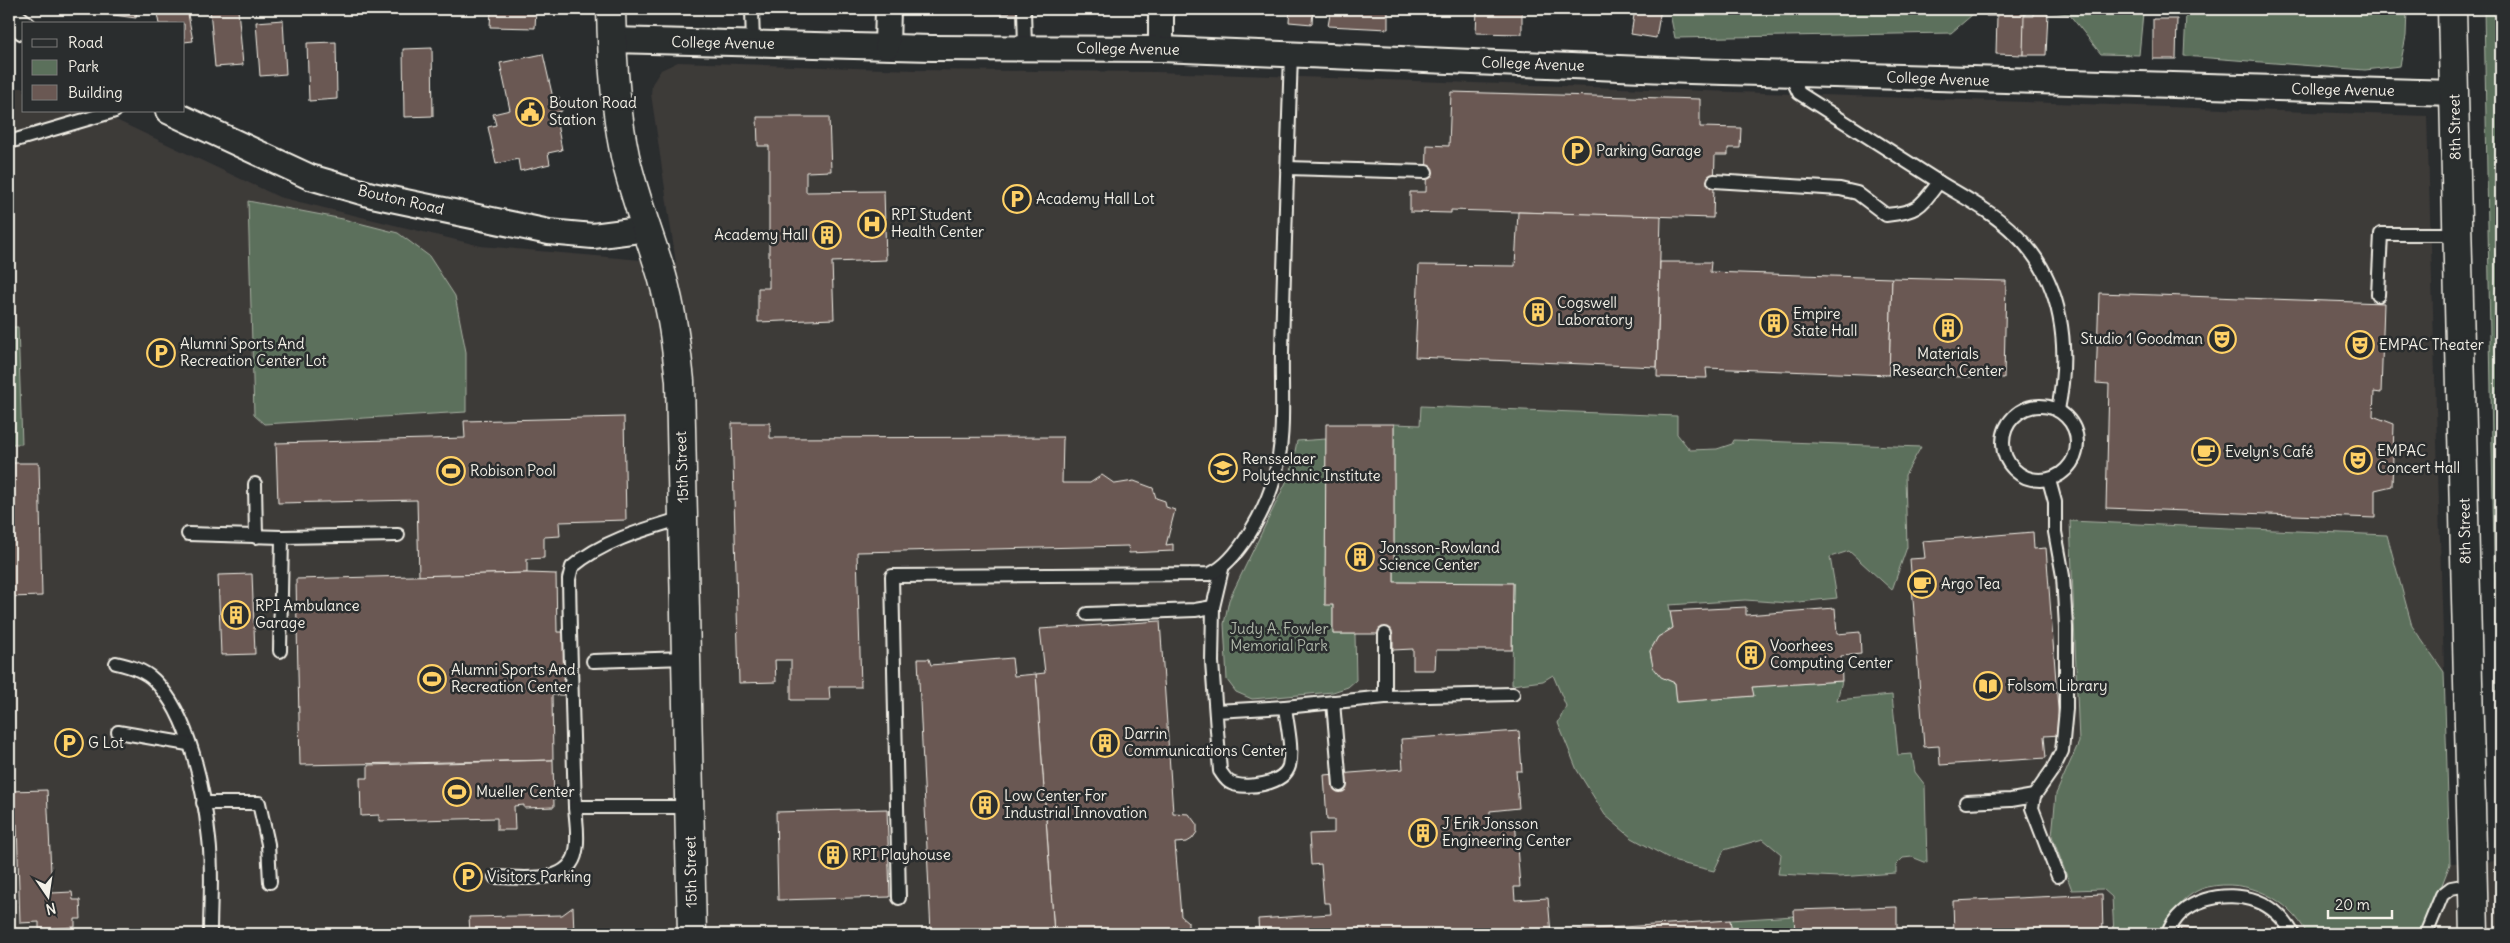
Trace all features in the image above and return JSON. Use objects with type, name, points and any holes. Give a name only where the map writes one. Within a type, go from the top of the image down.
[{"type":"street","name":"15th Street","points":[[611,9],[618,109],[625,156],[638,204],[663,278],[674,324],[680,381],[692,934]]},
{"type":"street","points":[[887,46],[888,9]]},
{"type":"street","points":[[1161,9],[1161,49]]},
{"type":"street","name":"8th Street","points":[[2452,9],[2474,934]]},
{"type":"street","points":[[9,15],[22,26]]},
{"type":"street","name":"College Avenue","points":[[612,40],[753,44],[1161,49],[1790,74],[2454,93]]},
{"type":"street","name":"Bouton Road","points":[[170,112],[310,177],[372,195],[549,232],[593,236],[647,229]]},
{"type":"lane","points":[[752,9],[753,44]]},
{"type":"lane","points":[[1024,9],[1025,48]]},
{"type":"lane","points":[[1285,707],[1288,766],[1282,777],[1272,782],[1244,786],[1231,783],[1220,771],[1212,662],[1213,606],[1222,569],[1238,549],[1257,518],[1274,481],[1279,456],[1282,429],[1282,352],[1291,53]]},
{"type":"lane","points":[[1790,74],[1799,93],[1939,182],[1974,202],[2015,233],[2032,252],[2056,300],[2064,347],[2064,369],[2058,410]]},
{"type":"lane","points":[[9,142],[112,112]]},
{"type":"lane","points":[[1287,168],[1426,172]]},
{"type":"lane","points":[[1714,181],[1840,188],[1857,193],[1886,214],[1907,213],[1922,205],[1939,182]]},
{"type":"lane","points":[[2378,295],[2381,234],[2458,234]]},
{"type":"lane","points":[[2042,406],[2058,410],[2074,426],[2078,441],[2077,450],[2070,466],[2057,477],[2049,480],[2031,479],[2016,472],[2006,458],[2003,440],[2008,424],[2019,412],[2026,409],[2042,406]]},
{"type":"lane","points":[[2049,480],[2055,502],[2055,532],[2063,576],[2067,665],[2066,709],[2064,737],[2058,761],[2034,796],[2032,808],[2058,876]]},
{"type":"lane","points":[[255,484],[256,537]]},
{"type":"lane","points":[[495,877],[550,876],[560,874],[568,868],[574,859],[577,849],[570,632],[570,579],[572,567],[595,551],[654,526],[683,518]]},
{"type":"lane","points":[[188,534],[256,537],[398,535]]},
{"type":"lane","points":[[280,651],[282,537]]},
{"type":"lane","points":[[899,898],[892,576],[1193,576],[1210,574],[1222,569]]},
{"type":"lane","points":[[1087,614],[1195,610],[1213,606]]},
{"type":"lane","points":[[1385,634],[1385,697]]},
{"type":"lane","points":[[593,660],[686,658]]},
{"type":"lane","points":[[116,663],[136,669],[154,679],[171,702],[197,768],[210,841],[210,934]]},
{"type":"lane","points":[[1216,711],[1285,707],[1385,697],[1513,694]]},
{"type":"lane","points":[[1333,702],[1340,785]]},
{"type":"lane","points":[[118,732],[188,744]]},
{"type":"lane","points":[[1966,802],[2011,800],[2034,796]]},
{"type":"lane","points":[[204,803],[259,803],[268,844],[270,882]]},
{"type":"lane","points":[[576,807],[690,807]]},
{"type":"lane","points":[[2426,934],[2442,895],[2451,888],[2473,884]]},
{"type":"lane","points":[[2168,934],[2177,917],[2200,901],[2231,896],[2258,901],[2285,920],[2293,934]]},
{"type":"shaded area","name":"Rensselaer Polytechnic Institute","points":[[678,62],[915,70],[1156,72],[2427,116],[2450,863],[2501,861],[2501,934],[9,934],[9,88],[22,88],[22,112],[99,112],[279,197],[481,246],[676,263],[651,94],[652,84],[661,70]]},
{"type":"green space","points":[[1669,9],[1979,9],[1951,33],[1675,38]]},
{"type":"green space","points":[[2027,9],[2407,9],[2406,36],[2400,66],[2365,70],[2184,56],[2186,13],[2143,13],[2139,55],[2101,54],[2069,14]]},
{"type":"green space","points":[[2484,9],[2501,9],[2501,933]]},
{"type":"green space","points":[[248,201],[343,219],[398,233],[429,256],[455,296],[466,352],[466,412],[264,424],[254,415]]},
{"type":"green space","points":[[9,327],[18,327],[22,444],[9,444]]},
{"type":"green space","points":[[1421,406],[1677,416],[1677,434],[1690,450],[1717,449],[1732,444],[1734,440],[1921,447],[1905,475],[1907,547],[1892,590],[1849,551],[1830,557],[1837,598],[1789,603],[1745,600],[1669,605],[1673,628],[1658,637],[1650,651],[1654,667],[1660,675],[1675,683],[1677,702],[1753,696],[1752,687],[1842,681],[1837,700],[1892,695],[1898,755],[1912,754],[1915,772],[1925,785],[1927,863],[1912,857],[1903,858],[1896,865],[1896,873],[1839,877],[1778,874],[1781,854],[1763,839],[1724,850],[1714,871],[1676,862],[1632,838],[1605,815],[1577,770],[1558,723],[1566,706],[1553,675],[1543,681],[1512,685],[1513,583],[1394,582],[1394,424],[1420,425]]},
{"type":"green space","name":"Judy A. Fowler Memorial Park","points":[[1326,439],[1325,604],[1333,605],[1333,634],[1355,634],[1356,680],[1348,687],[1333,692],[1252,699],[1236,692],[1227,680],[1224,624],[1229,600],[1291,472],[1297,441]]},
{"type":"green space","points":[[2070,521],[2387,535],[2412,626],[2444,672],[2450,864],[2423,934],[2307,934],[2290,911],[2266,894],[2238,886],[2223,885],[2208,887],[2185,899],[2169,919],[2161,934],[2114,934],[2112,897],[2103,889],[2072,890],[2052,836],[2056,794],[2079,742]]},
{"type":"green space","points":[[1794,916],[1795,934],[1732,934],[1730,920]]},
{"type":"building","points":[[98,9],[137,9],[136,18],[98,13]]},
{"type":"building","points":[[156,9],[187,9],[193,41],[185,42],[185,22],[159,22]]},
{"type":"building","points":[[210,9],[238,9],[243,65],[215,67]]},
{"type":"building","points":[[491,9],[536,9],[535,28],[490,27]]},
{"type":"building","points":[[918,9],[1018,9],[1018,14],[917,12]]},
{"type":"building","points":[[1290,9],[1313,9],[1312,24],[1289,22]]},
{"type":"building","points":[[1331,9],[1388,9],[1388,29],[1328,26]]},
{"type":"building","points":[[1477,9],[1522,9],[1522,34],[1476,33]]},
{"type":"building","points":[[1635,9],[1661,9],[1656,38],[1631,34]]},
{"type":"building","points":[[1986,9],[2020,9],[2020,13],[2025,13],[2023,55],[1996,54],[1997,16],[1986,16]]},
{"type":"building","points":[[2033,12],[2048,12],[2046,55],[2023,55],[2024,16],[2033,16]]},
{"type":"building","points":[[2153,19],[2177,19],[2176,59],[2153,59]]},
{"type":"building","points":[[283,20],[286,74],[260,76],[256,22]]},
{"type":"building","points":[[336,42],[337,99],[309,101],[307,43]]},
{"type":"building","points":[[432,48],[433,116],[404,117],[403,49]]},
{"type":"building","name":"Bouton Road Station","points":[[543,54],[553,98],[559,97],[562,111],[555,113],[562,150],[548,153],[550,164],[520,171],[518,159],[496,164],[488,127],[496,125],[493,114],[510,110],[500,63]]},
{"type":"building","name":"Parking Garage","points":[[1451,92],[1700,99],[1700,127],[1741,128],[1740,148],[1728,148],[1728,155],[1715,155],[1713,218],[1451,210],[1451,213],[1410,212],[1410,192],[1426,192],[1427,145],[1449,146]]},
{"type":"building","name":"Academy Hall","points":[[757,117],[829,117],[831,171],[806,172],[806,192],[884,191],[886,260],[832,262],[834,319],[758,322],[758,288],[769,288],[769,146],[758,146]]},
{"type":"building","name":"Cogswell Laboratory","points":[[1518,212],[1661,216],[1657,367],[1415,357],[1419,265],[1515,266]]},
{"type":"building","name":"Empire State Hall","points":[[1660,262],[1711,262],[1710,272],[1892,278],[1889,375],[1706,368],[1707,378],[1657,377]]},
{"type":"building","name":"Materials Research Center","points":[[1892,278],[2006,281],[2004,378],[1889,375]]},
{"type":"building","points":[[2099,293],[2384,303],[2381,393],[2374,392],[2373,416],[2394,424],[2392,486],[2375,490],[2375,518],[2106,508],[2109,384],[2096,383]]},
{"type":"building","name":"Robison Pool","points":[[624,417],[626,520],[559,522],[560,536],[544,537],[544,558],[527,559],[527,573],[419,576],[417,500],[278,503],[276,443],[465,438],[464,421]]},
{"type":"building","points":[[732,423],[770,423],[770,438],[1063,437],[1062,483],[1090,483],[1102,475],[1115,484],[1134,481],[1153,488],[1156,498],[1165,501],[1166,507],[1175,510],[1166,545],[1173,544],[1173,551],[1129,553],[1128,546],[857,552],[861,687],[829,687],[830,700],[791,700],[791,660],[775,660],[776,682],[739,683]]},
{"type":"building","name":"Jonsson-Rowland Science Center","points":[[1326,424],[1394,424],[1394,582],[1513,583],[1512,650],[1436,650],[1435,670],[1413,670],[1413,649],[1393,650],[1393,634],[1333,634],[1333,605],[1325,605]]},
{"type":"building","points":[[9,463],[39,463],[42,596],[9,597]]},
{"type":"building","name":"Folsom Library","points":[[2033,532],[2034,549],[2046,548],[2060,735],[2044,736],[2046,758],[1940,765],[1939,746],[1924,747],[1910,559],[1925,558],[1923,541]]},
{"type":"building","name":"Alumni Sports And Recreation Center","points":[[527,573],[556,574],[557,632],[566,632],[567,695],[552,695],[553,760],[300,765],[296,579]]},
{"type":"building","name":"RPI Ambulance Garage","points":[[252,574],[255,654],[221,655],[218,575]]},
{"type":"building","name":"Voorhees Computing Center","points":[[1746,607],[1746,615],[1835,608],[1837,634],[1860,632],[1861,654],[1841,656],[1842,681],[1752,687],[1754,696],[1677,702],[1675,683],[1661,677],[1653,667],[1650,651],[1658,637],[1673,628],[1670,611]]},
{"type":"building","name":"Darrin Communications Center","points":[[1160,621],[1173,813],[1189,814],[1197,825],[1197,832],[1192,839],[1187,842],[1175,843],[1181,916],[1188,922],[1188,934],[1054,934],[1036,674],[1045,673],[1040,629]]},
{"type":"building","name":"Low Center For Industrial Innovation","points":[[1012,658],[1014,676],[1036,674],[1054,934],[921,934],[931,933],[918,659],[929,659],[931,665]]},
{"type":"building","name":"J Erik Jonsson Engineering Center","points":[[1519,731],[1522,771],[1516,771],[1519,808],[1490,811],[1490,820],[1515,819],[1520,887],[1514,887],[1515,900],[1548,898],[1551,934],[1259,934],[1258,919],[1331,914],[1330,903],[1324,903],[1321,864],[1311,865],[1309,834],[1334,833],[1334,820],[1327,820],[1324,775],[1403,769],[1401,739]]},
{"type":"building","name":"Mueller Center","points":[[553,760],[554,807],[524,808],[524,805],[514,806],[515,830],[497,830],[497,818],[379,821],[379,815],[361,816],[360,778],[368,778],[368,765]]},
{"type":"building","points":[[47,790],[52,893],[72,892],[73,900],[80,900],[81,919],[75,919],[75,927],[39,929],[39,922],[20,923],[17,824],[9,824],[9,791]]},
{"type":"building","name":"RPI Playhouse","points":[[887,809],[890,897],[778,900],[776,812]]},
{"type":"building","points":[[2102,894],[2103,934],[1954,934],[1953,901]]},
{"type":"building","points":[[573,907],[574,934],[470,933],[469,917],[562,915]]},
{"type":"building","points":[[1897,907],[1897,934],[1795,934],[1794,910]]},
{"type":"building","points":[[1730,920],[1732,934],[1577,934],[1577,930]]},
{"type":"building","points":[[2181,927],[2231,934],[2180,934]]},
{"type":"place","name":"Bouton Road Station","points":[[530,112]]},
{"type":"place","name":"Parking Garage","points":[[1577,151]]},
{"type":"place","name":"Academy Hall Lot","points":[[1017,199]]},
{"type":"place","name":"RPI Student Health Center","points":[[872,224]]},
{"type":"place","name":"Academy Hall","points":[[827,235]]},
{"type":"place","name":"Cogswell Laboratory","points":[[1538,312]]},
{"type":"place","name":"Empire State Hall","points":[[1774,323]]},
{"type":"place","name":"Materials Research Center","points":[[1948,328]]},
{"type":"place","name":"Studio 1 Goodman","points":[[2222,339]]},
{"type":"place","name":"EMPAC Theater","points":[[2360,345]]},
{"type":"place","name":"Alumni Sports And Recreation Center Lot","points":[[161,353]]},
{"type":"place","name":"Evelyn's Café","points":[[2206,452]]},
{"type":"place","name":"EMPAC Concert Hall","points":[[2358,460]]},
{"type":"place","name":"Rensselaer Polytechnic Institute","points":[[1223,468]]},
{"type":"place","name":"Robison Pool","points":[[451,471]]},
{"type":"place","name":"Jonsson-Rowland Science Center","points":[[1360,557]]},
{"type":"place","name":"Argo Tea","points":[[1922,584]]},
{"type":"place","name":"RPI Ambulance Garage","points":[[236,615]]},
{"type":"place","name":"Voorhees Computing Center","points":[[1751,655]]},
{"type":"place","name":"Alumni Sports And Recreation Center","points":[[432,679]]},
{"type":"place","name":"Folsom Library","points":[[1988,686]]},
{"type":"place","name":"G Lot","points":[[69,743]]},
{"type":"place","name":"Darrin Communications Center","points":[[1105,743]]},
{"type":"place","name":"Mueller Center","points":[[457,792]]},
{"type":"place","name":"Low Center For Industrial Innovation","points":[[985,805]]},
{"type":"place","name":"J Erik Jonsson Engineering Center","points":[[1423,833]]},
{"type":"place","name":"RPI Playhouse","points":[[833,855]]},
{"type":"place","name":"Visitors Parking","points":[[468,877]]}]
